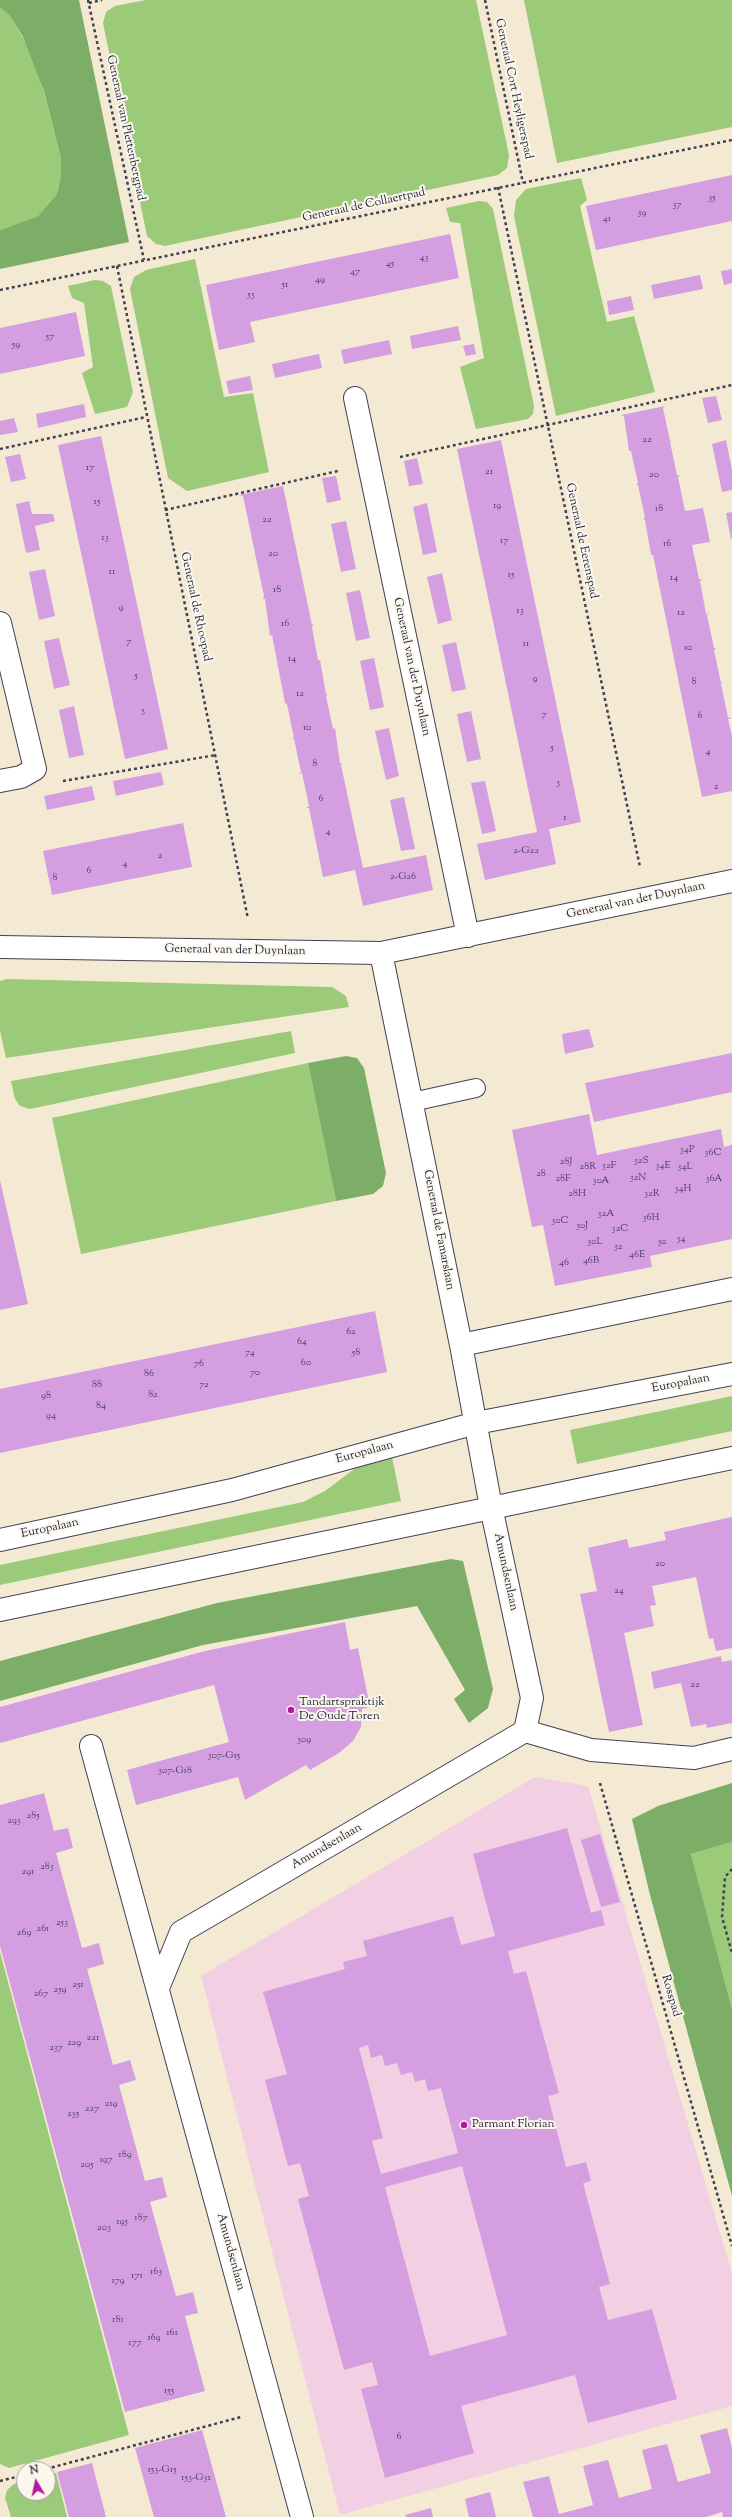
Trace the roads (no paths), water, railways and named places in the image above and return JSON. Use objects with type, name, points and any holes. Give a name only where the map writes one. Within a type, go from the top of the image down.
[{"type":"street","name":"Generaal van der Duynlaan","points":[[355,398],[468,936]]},
{"type":"street","points":[[0,624],[35,769],[21,777],[0,781]]},
{"type":"street","name":"Generaal van der Duynlaan","points":[[0,947],[381,953],[732,881]]},
{"type":"street","name":"Generaal de Famarslaan","points":[[381,953],[461,1345],[491,1507]]},
{"type":"street","points":[[461,1345],[732,1289]]},
{"type":"street","name":"Europalaan","points":[[0,1540],[232,1490],[476,1423],[732,1374]]},
{"type":"street","points":[[0,1610],[732,1458]]},
{"type":"street","name":"Amundsenlaan","points":[[158,1988],[181,1932],[525,1731],[532,1698],[491,1507]]},
{"type":"street","points":[[525,1731],[591,1750],[694,1758],[732,1750]]},
{"type":"street","name":"Amundsenlaan","points":[[91,1746],[302,2517]]},
{"type":"lane","points":[[412,1102],[476,1088]]},
{"type":"place","name":"Tandartspraktijk De Oude Toren","points":[[291,1710]]},
{"type":"place","name":"Parmant Florian","points":[[464,2125]]}]
